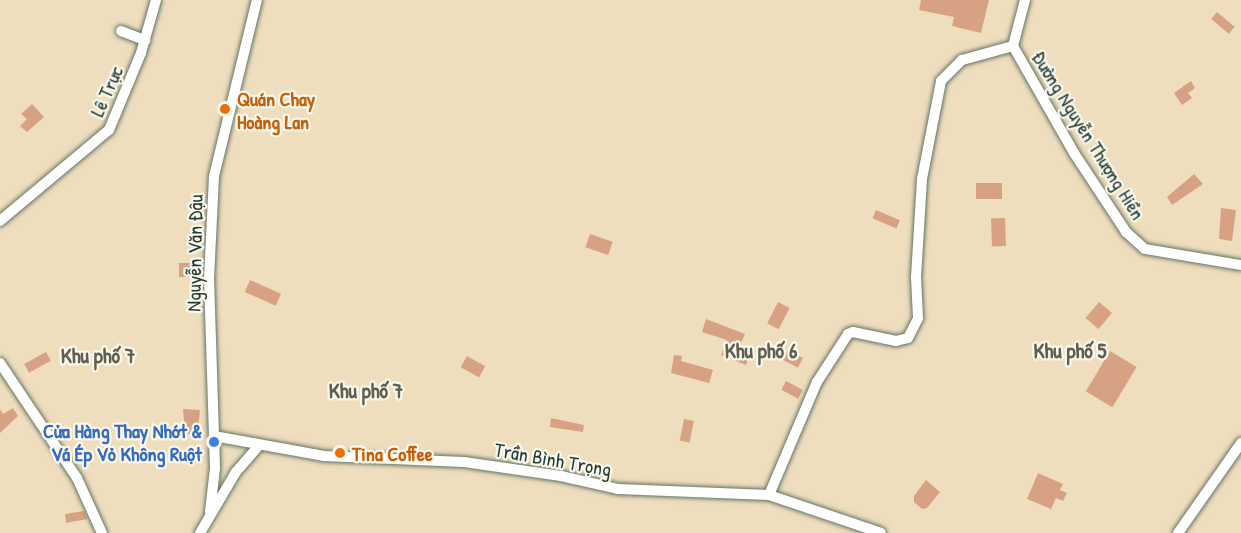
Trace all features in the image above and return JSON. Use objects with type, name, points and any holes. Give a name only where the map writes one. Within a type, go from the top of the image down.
[{"type":"street","name":"Lê Trực","points":[[0,221],[109,130],[122,107],[156,0]]},
{"type":"street","name":"Nguyễn Văn Đậu","points":[[210,512],[214,436],[209,279],[214,176],[257,0]]},
{"type":"street","points":[[769,495],[817,382],[848,334],[853,332],[896,341],[908,338],[918,318],[916,277],[922,179],[941,81],[963,60],[1013,46],[1025,0]]},
{"type":"street","points":[[121,31],[145,40]]},
{"type":"street","name":"Đường Nguyễn Thượng Hiền","points":[[1013,46],[1074,153],[1126,232],[1145,249],[1241,265]]},
{"type":"street","points":[[0,363],[77,478],[102,533]]},
{"type":"street","name":"Trần Bình Trọng","points":[[214,436],[258,447],[324,456],[464,462],[561,476],[618,489],[769,495],[881,533]]},
{"type":"street","points":[[1178,533],[1241,443]]},
{"type":"street","name":"Nguyễn Văn Đậu","points":[[200,533],[210,512],[236,472],[258,447]]},
{"type":"street","points":[[214,468],[236,472]]},
{"type":"building","points":[[921,0],[989,0],[981,33],[952,26],[954,17],[919,10]]},
{"type":"building","points":[[1217,12],[1235,27],[1229,34],[1211,19]]},
{"type":"building","points":[[1191,81],[1195,88],[1188,93],[1192,98],[1182,105],[1174,93]]},
{"type":"building","points":[[32,104],[44,117],[27,132],[20,126],[27,119],[21,114]]},
{"type":"building","points":[[1194,174],[1203,184],[1172,205],[1167,197]]},
{"type":"building","points":[[976,183],[1002,183],[1002,199],[976,199]]},
{"type":"building","points":[[1221,208],[1236,210],[1232,241],[1219,239]]},
{"type":"building","points":[[876,210],[900,220],[896,228],[872,218]]},
{"type":"building","points":[[991,218],[1005,218],[1006,246],[992,246]]},
{"type":"building","points":[[590,234],[613,242],[608,255],[585,247]]},
{"type":"building","points":[[179,263],[197,263],[197,277],[179,277]]},
{"type":"building","points":[[250,280],[281,294],[276,306],[245,292]]},
{"type":"building","points":[[778,302],[790,308],[779,329],[767,323]]},
{"type":"building","points":[[1099,302],[1112,313],[1099,329],[1086,318]]},
{"type":"building","points":[[706,319],[745,334],[739,347],[751,351],[746,365],[721,355],[727,340],[702,332]]},
{"type":"building","points":[[788,350],[803,358],[798,368],[783,360]]},
{"type":"building","points":[[1110,351],[1137,367],[1112,407],[1086,391]]},
{"type":"building","points":[[46,352],[51,361],[29,373],[24,364]]},
{"type":"building","points":[[674,355],[682,356],[681,361],[713,370],[709,383],[671,373]]},
{"type":"building","points":[[467,356],[485,366],[479,378],[461,367]]},
{"type":"building","points":[[786,381],[803,390],[798,399],[781,390]]},
{"type":"building","points":[[13,408],[18,416],[0,433],[0,409],[3,414]]},
{"type":"building","points":[[183,409],[200,410],[198,429],[195,428],[194,435],[185,433]]},
{"type":"building","points":[[551,418],[584,425],[583,432],[550,427]]},
{"type":"building","points":[[684,419],[694,421],[690,443],[680,441]]},
{"type":"building","points":[[1038,473],[1063,484],[1060,490],[1067,493],[1063,501],[1056,498],[1051,509],[1027,499]]},
{"type":"building","points":[[926,480],[940,492],[927,508],[922,509],[914,502],[914,496]]},
{"type":"building","points":[[84,511],[87,519],[66,523],[65,514]]},
{"type":"place","name":"Quán Chay Hoàng Lan","points":[[225,109]]},
{"type":"place","name":"Cửa Hàng Thay Nhớt & Vá Ép Vỏ Không Ruột","points":[[214,442]]},
{"type":"place","name":"Tina Coffee","points":[[340,453]]},
{"type":"district","name":"Khu phố 6","points":[[761,351]]},
{"type":"district","name":"Khu phố 5","points":[[1070,351]]},
{"type":"district","name":"Khu phố 7","points":[[98,356]]},
{"type":"district","name":"Khu phố 7","points":[[366,391]]}]
